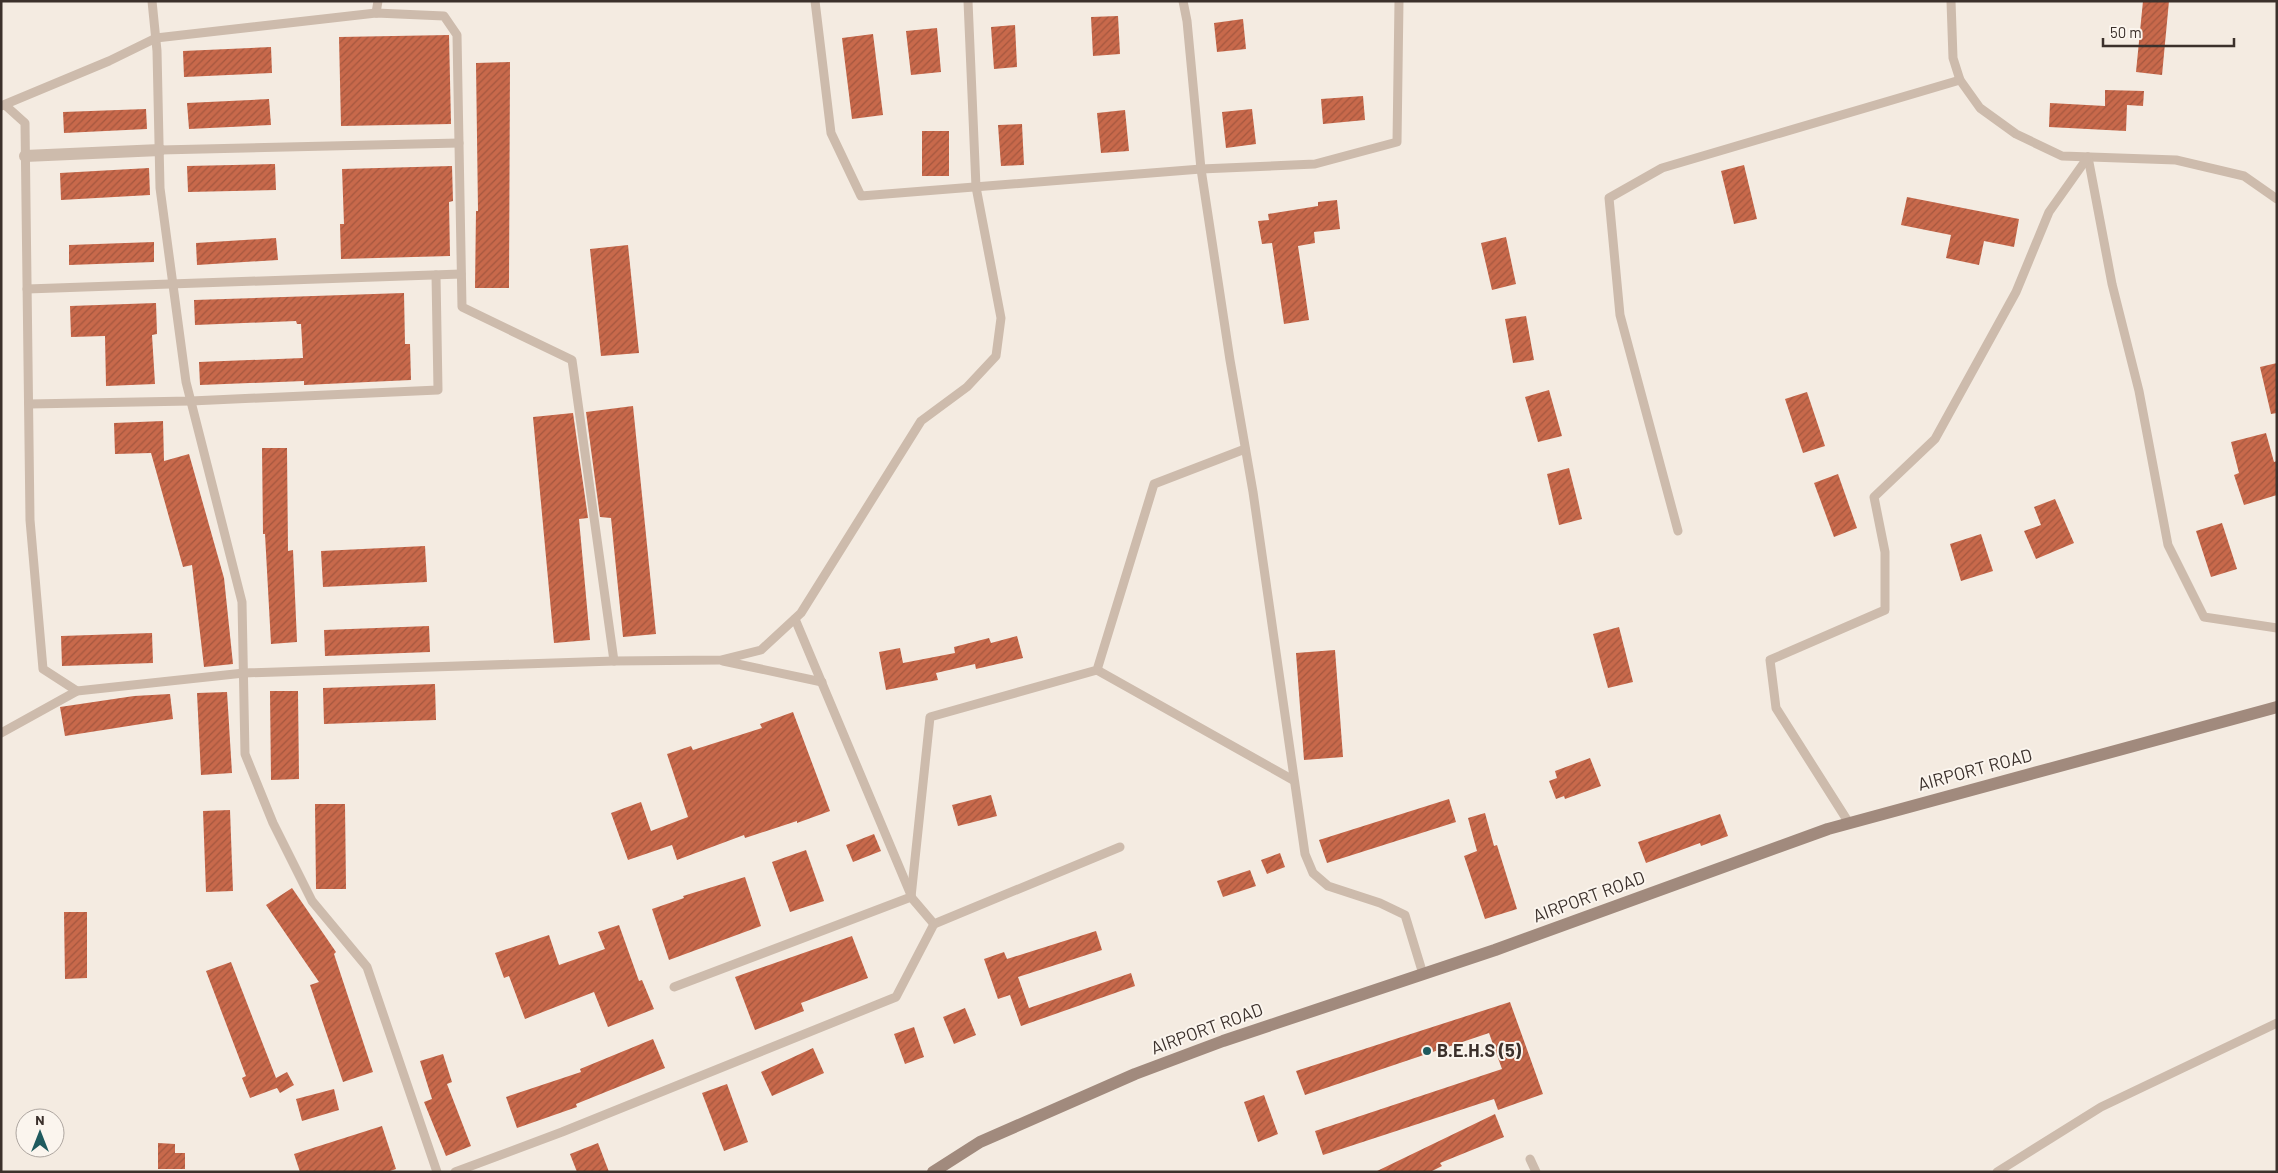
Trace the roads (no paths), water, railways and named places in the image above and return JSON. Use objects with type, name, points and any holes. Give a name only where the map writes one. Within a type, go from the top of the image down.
[{"type":"main road","name":"AIRPORT ROAD","points":[[933,1172],[980,1142],[1135,1074],[1223,1041],[1423,974],[1828,829],[2277,707]]},
{"type":"street","points":[[25,156],[160,150]]},
{"type":"lane","points":[[152,1],[156,38],[160,188],[186,382],[242,602],[244,754],[273,823],[312,901],[367,967],[437,1172]]},
{"type":"lane","points":[[376,13],[378,1]]},
{"type":"lane","points":[[815,1],[831,134],[861,196],[1201,169],[1315,164],[1397,142],[1398,1]]},
{"type":"lane","points":[[721,660],[761,650],[801,613],[921,421],[966,386],[996,356],[1001,318],[976,187],[968,1]]},
{"type":"lane","points":[[1183,1],[1187,21],[1201,169],[1305,854],[1313,873],[1328,886],[1380,903],[1405,915],[1423,974]]},
{"type":"lane","points":[[1950,1],[1953,58],[1960,80],[1980,108],[2016,134],[2062,156],[2176,160],[2244,176],[2277,199]]},
{"type":"lane","points":[[77,691],[43,669],[30,520],[25,123],[3,105],[109,61],[156,38],[376,13],[444,16],[457,35],[462,307],[572,360],[614,661]]},
{"type":"lane","points":[[1678,531],[1620,315],[1609,198],[1662,168],[1960,80]]},
{"type":"lane","points":[[160,150],[459,143]]},
{"type":"lane","points":[[2088,157],[2112,284],[2140,391],[2168,545],[2204,617],[2277,628]]},
{"type":"lane","points":[[1849,823],[1776,708],[1770,660],[1885,610],[1885,552],[1874,496],[1935,440],[2016,292],[2049,212],[2088,157]]},
{"type":"lane","points":[[27,289],[461,274]]},
{"type":"lane","points":[[29,404],[191,401],[438,390],[436,275]]},
{"type":"lane","points":[[1097,670],[1154,484],[1245,449]]},
{"type":"lane","points":[[795,619],[911,897],[934,924]]},
{"type":"lane","points":[[1,733],[77,691],[244,673],[614,661],[721,660],[822,682]]},
{"type":"lane","points":[[911,897],[930,717],[1097,670],[1293,780]]},
{"type":"lane","points":[[455,1172],[562,1132],[896,997],[934,924],[1120,847]]},
{"type":"lane","points":[[674,987],[911,897]]},
{"type":"lane","points":[[1997,1172],[2101,1107],[2277,1023]]},
{"type":"lane","points":[[1530,1159],[1536,1172]]},
{"type":"place","name":"B.E.H.S (5)","points":[[1427,1051]]}]
